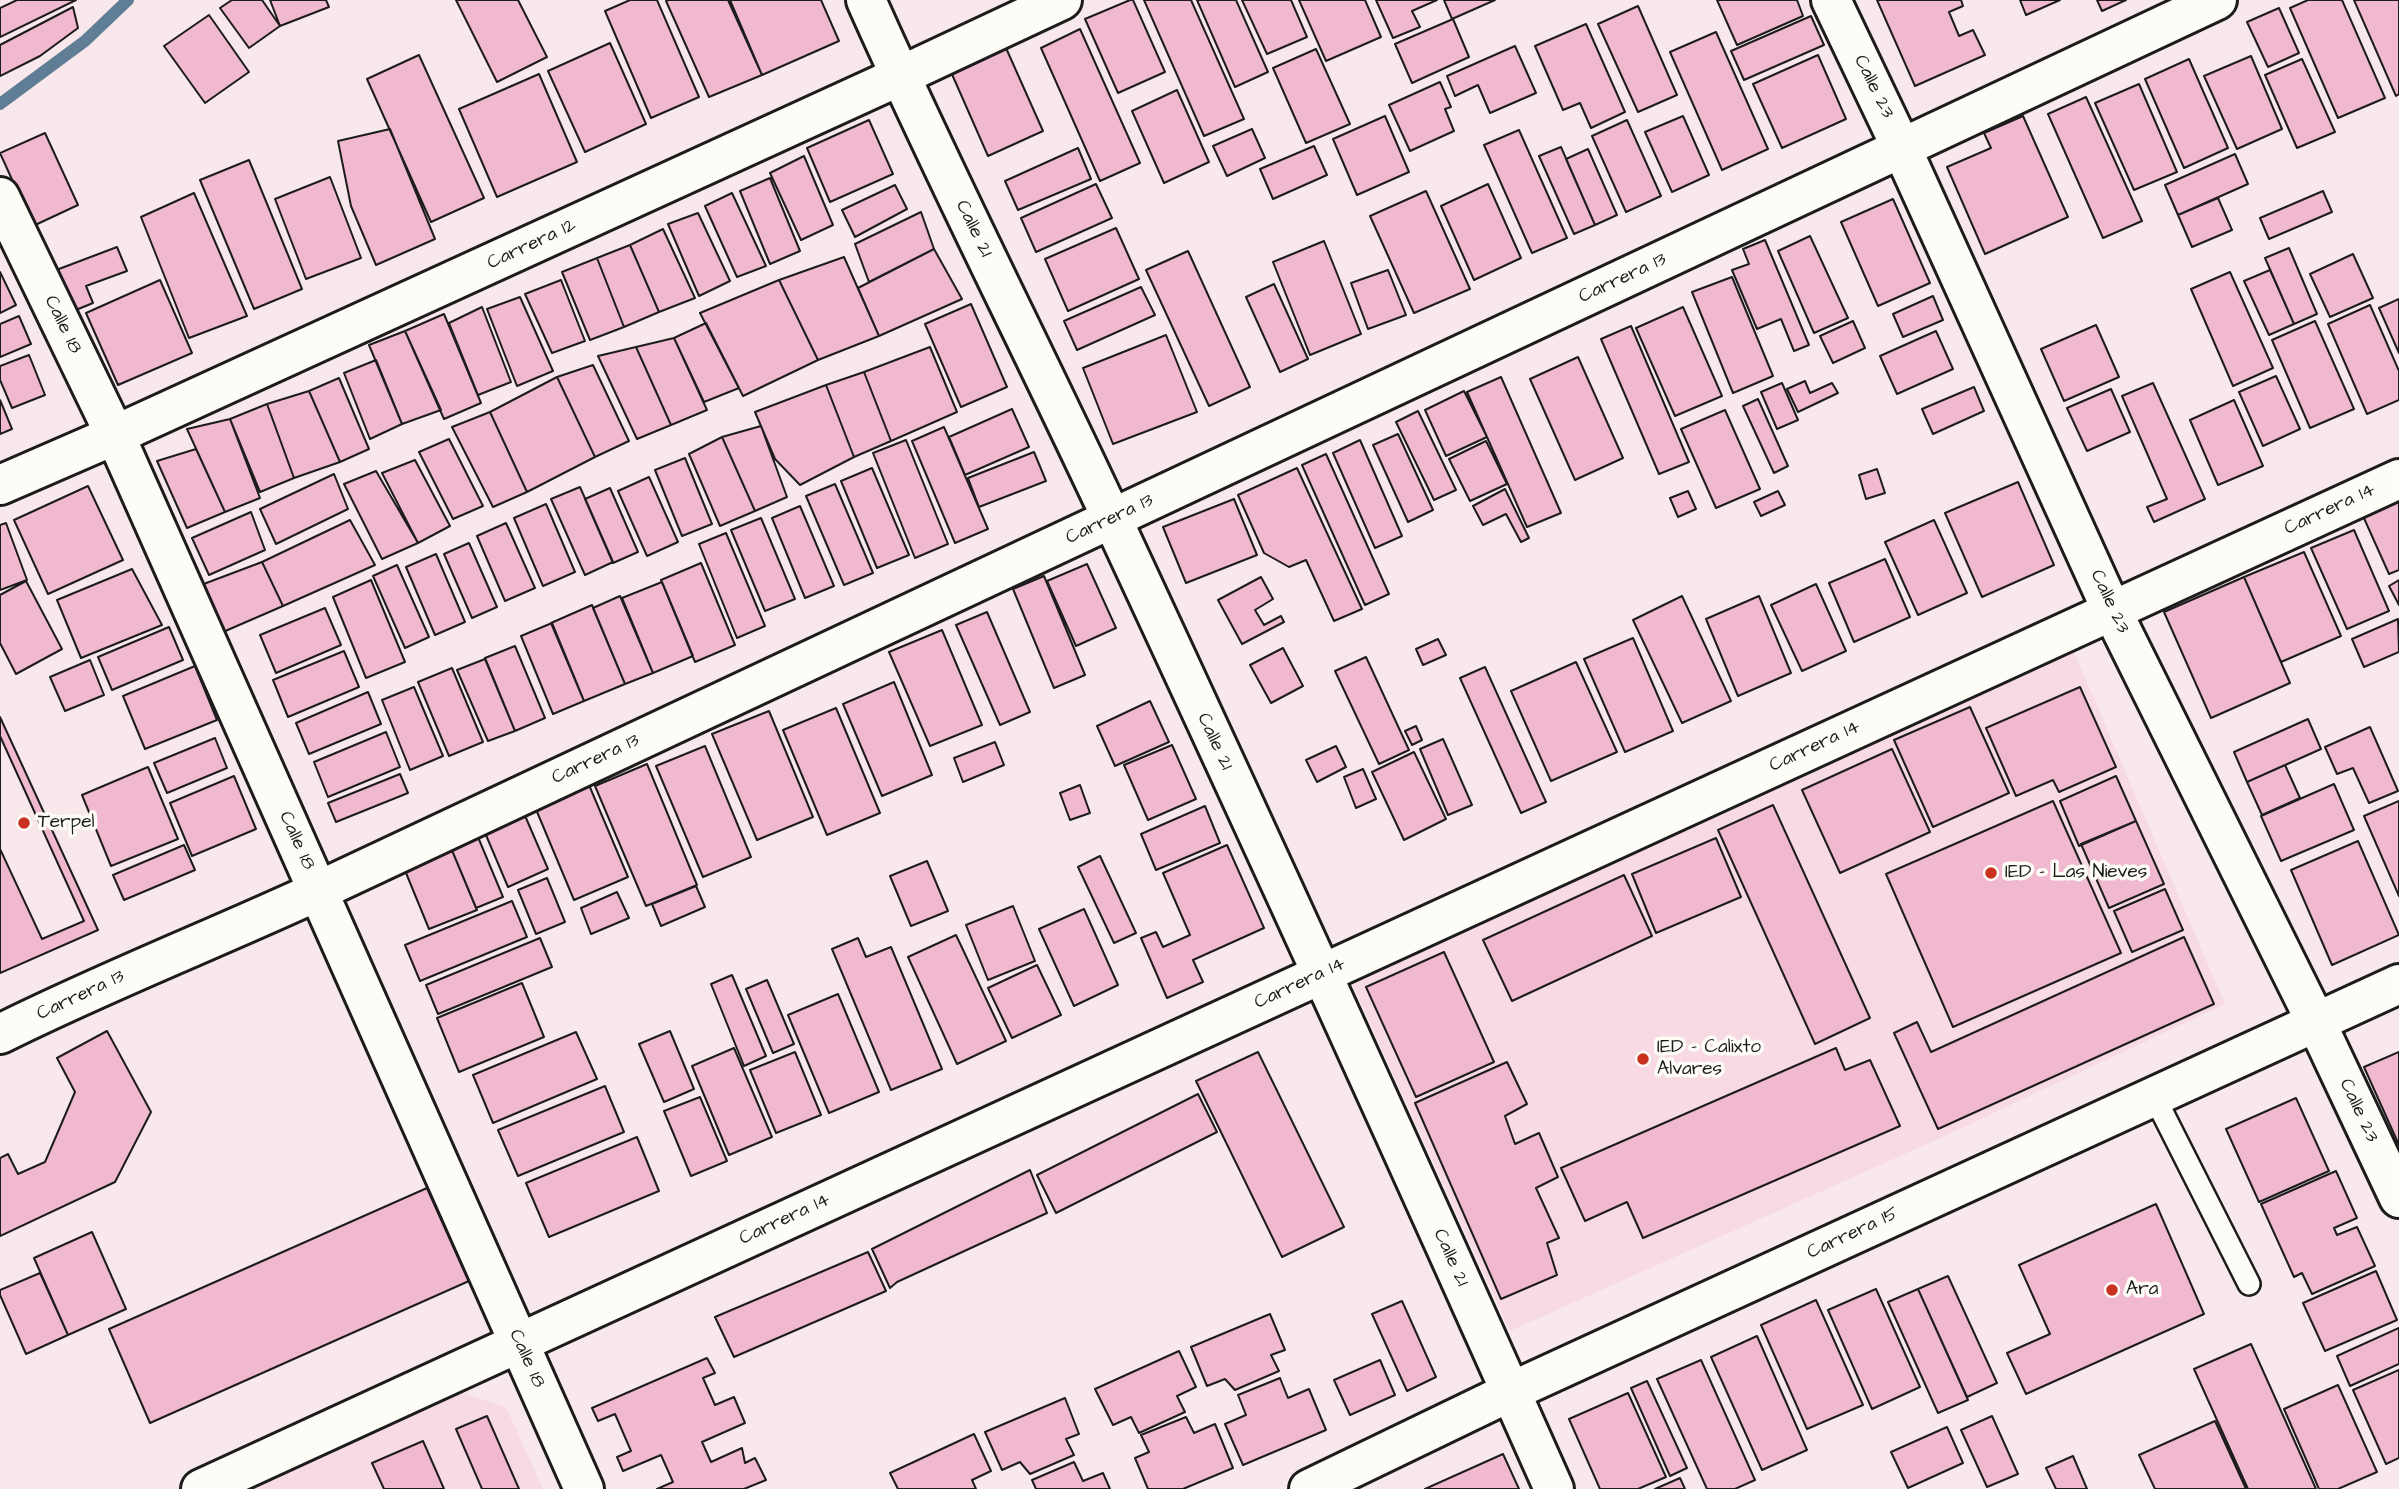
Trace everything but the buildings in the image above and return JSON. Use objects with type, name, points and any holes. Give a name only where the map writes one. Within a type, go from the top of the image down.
[{"type":"street","name":"Calle 21","points":[[866,0],[1112,519],[1553,1489]]},
{"type":"street","name":"Carrera 12","points":[[0,485],[115,435],[1062,0]]},
{"type":"street","name":"Calle 23","points":[[1831,0],[1902,149],[2112,611],[2316,1022],[2399,1198]]},
{"type":"street","name":"Carrera 13","points":[[0,1034],[83,993],[238,928],[2217,0]]},
{"type":"street","name":"Calle 18","points":[[0,197],[115,435],[584,1489]]},
{"type":"street","name":"Carrera 14","points":[[201,1489],[2399,479]]},
{"type":"street","name":"Carrera 15","points":[[1309,1489],[1510,1392],[2399,984]]},
{"type":"lane","points":[[2154,1096],[2249,1284]]},
{"type":"shaded area","points":[[2074,652],[2225,1004],[1936,1140],[1510,1331],[1350,979]]},
{"type":"shaded area","points":[[453,1390],[506,1407],[543,1489],[244,1489]]},
{"type":"waterway","points":[[0,104],[85,41],[128,0]]},
{"type":"place","name":"Terpel","points":[[24,823]]},
{"type":"place","name":"IED - Las Nieves","points":[[1991,873]]},
{"type":"place","name":"IED - Calixto Alvares","points":[[1643,1059]]},
{"type":"place","name":"Ara","points":[[2112,1290]]}]
